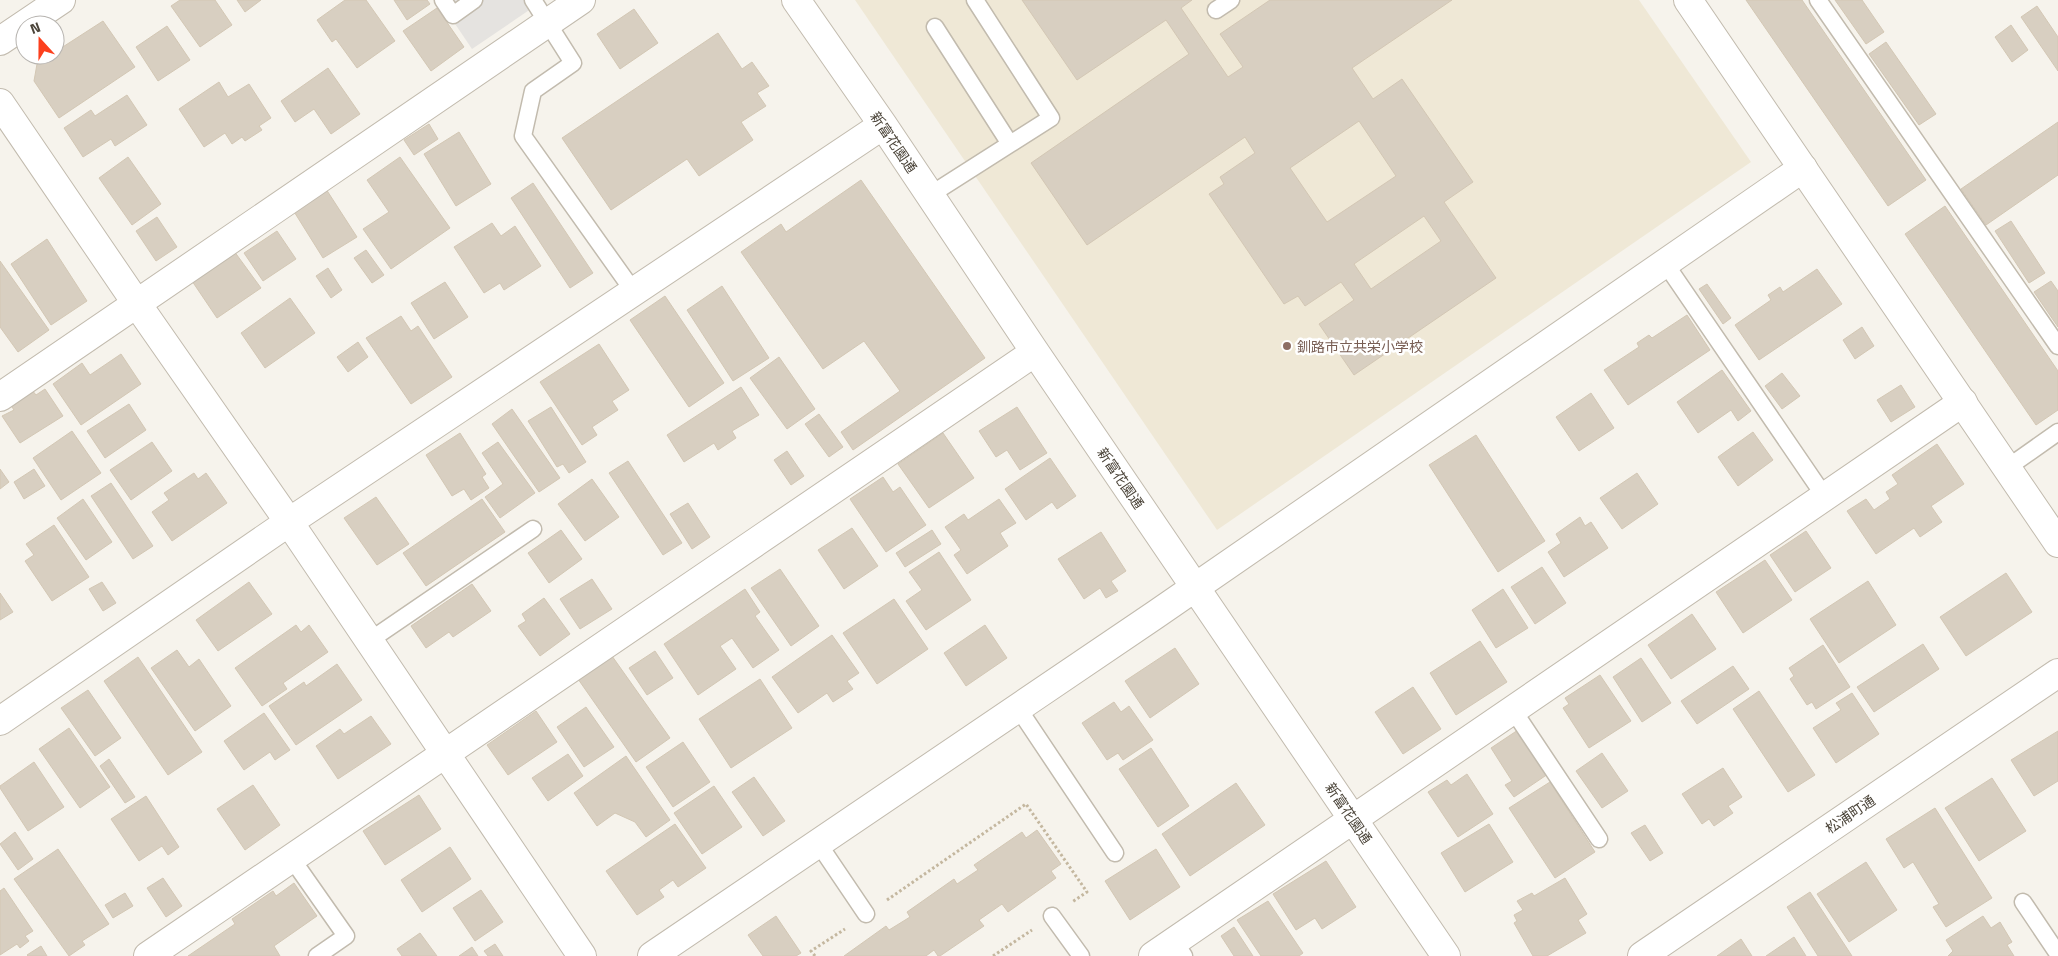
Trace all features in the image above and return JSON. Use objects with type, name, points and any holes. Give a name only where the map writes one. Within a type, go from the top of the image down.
[{"type":"street","points":[[0,41],[61,0]]},
{"type":"street","points":[[0,397],[581,0]]},
{"type":"street","name":"新富花園通","points":[[796,0],[883,124],[1035,352],[1446,956]]},
{"type":"street","points":[[1688,0],[2058,543]]},
{"type":"street","points":[[0,103],[136,304],[289,522],[582,956]]},
{"type":"street","points":[[0,722],[289,522],[883,124]]},
{"type":"street","points":[[652,956],[1195,588],[1803,168]]},
{"type":"street","points":[[148,956],[1035,352]]},
{"type":"street","points":[[1170,951],[1353,819],[1963,402]]},
{"type":"street","name":"松浦町通","points":[[1642,956],[2058,673]]},
{"type":"lane","points":[[443,0],[453,14],[474,0]]},
{"type":"lane","points":[[533,0],[573,62],[532,91],[523,136],[634,292]]},
{"type":"lane","points":[[930,195],[1050,118],[975,0]]},
{"type":"lane","points":[[1216,10],[1231,0]]},
{"type":"lane","points":[[1818,0],[2058,346]]},
{"type":"lane","points":[[935,28],[1010,144]]},
{"type":"lane","points":[[1665,263],[1825,497]]},
{"type":"lane","points":[[2007,468],[2058,432]]},
{"type":"lane","points":[[369,641],[533,529]]},
{"type":"lane","points":[[1018,708],[1114,852]]},
{"type":"lane","points":[[1513,710],[1599,838]]},
{"type":"lane","points":[[818,843],[866,914]]},
{"type":"lane","points":[[292,859],[346,936],[317,956]]},
{"type":"lane","points":[[2023,902],[2058,954]]},
{"type":"lane","points":[[1052,916],[1081,956]]},
{"type":"path","points":[[815,956],[811,951],[1026,804],[1087,892],[993,956]]},
{"type":"shaded area","points":[[439,0],[544,0],[472,49]]},
{"type":"shaded area","name":"釧路市立共栄小学校","points":[[855,0],[1639,0],[1751,162],[1217,530]]},
{"type":"building","points":[[180,0],[215,0],[232,25],[200,47],[171,6]]},
{"type":"building","points":[[237,0],[261,0],[245,12]]},
{"type":"building","points":[[345,0],[366,0],[395,41],[357,68],[336,39],[332,42],[317,20]]},
{"type":"building","points":[[394,0],[427,0],[430,4],[407,20]]},
{"type":"building","points":[[1022,0],[1192,0],[1181,8],[1228,77],[1243,67],[1220,34],[1270,0],[1452,0],[1352,68],[1373,99],[1402,79],[1473,182],[1444,202],[1496,278],[1354,375],[1319,324],[1354,300],[1341,282],[1305,306],[1298,296],[1284,304],[1209,194],[1224,184],[1220,177],[1255,153],[1245,137],[1087,245],[1031,163],[1189,54],[1166,20],[1077,80]],"holes":[[[1359,121],[1396,176],[1327,222],[1290,168]],[[1424,216],[1441,241],[1371,289],[1354,264]]]},
{"type":"building","points":[[1746,0],[1802,0],[1926,180],[1888,206]]},
{"type":"building","points":[[1835,0],[1862,0],[1884,32],[1866,44]]},
{"type":"building","points":[[2037,6],[2058,37],[2058,71],[2021,17]]},
{"type":"building","points":[[437,8],[464,47],[431,71],[403,31]]},
{"type":"building","points":[[634,9],[658,43],[620,69],[597,34]]},
{"type":"building","points":[[103,21],[135,67],[59,118],[34,81],[37,65],[65,65],[65,46]]},
{"type":"building","points":[[2011,25],[2028,50],[2012,62],[1995,37]]},
{"type":"building","points":[[167,26],[190,60],[158,81],[136,47]]},
{"type":"building","points":[[718,33],[742,69],[752,62],[769,86],[757,93],[766,106],[741,122],[753,140],[699,176],[687,159],[611,210],[562,138]]},
{"type":"building","points":[[1886,42],[1936,114],[1919,125],[1869,54]]},
{"type":"building","points":[[328,68],[360,114],[331,134],[314,109],[295,122],[281,101]]},
{"type":"building","points":[[219,82],[228,97],[249,84],[271,118],[259,126],[262,130],[245,141],[242,137],[232,144],[225,133],[204,147],[179,109]]},
{"type":"building","points":[[127,95],[147,125],[115,146],[111,139],[83,157],[64,128],[91,110],[95,116]]},
{"type":"building","points":[[2058,122],[2058,175],[1986,225],[1961,189]]},
{"type":"building","points":[[429,124],[438,139],[414,155],[404,140]]},
{"type":"building","points":[[459,132],[491,184],[456,206],[424,154]]},
{"type":"building","points":[[128,157],[161,204],[132,225],[99,178]]},
{"type":"building","points":[[400,157],[450,228],[391,269],[363,229],[389,212],[367,180]]},
{"type":"building","points":[[861,180],[985,358],[853,450],[841,432],[900,391],[864,341],[823,369],[741,252],[781,224],[786,232]]},
{"type":"building","points":[[533,183],[593,273],[570,288],[511,198]]},
{"type":"building","points":[[326,189],[357,237],[323,258],[293,210]]},
{"type":"building","points":[[1945,206],[2058,371],[2058,410],[2036,425],[1905,234]]},
{"type":"building","points":[[157,217],[177,247],[156,261],[136,231]]},
{"type":"building","points":[[2011,221],[2045,273],[2029,283],[1995,231]]},
{"type":"building","points":[[492,223],[501,236],[515,226],[541,266],[504,290],[500,283],[484,293],[454,247]]},
{"type":"building","points":[[277,231],[296,259],[263,281],[244,253]]},
{"type":"building","points":[[47,239],[87,301],[51,325],[11,264]]},
{"type":"building","points":[[366,250],[384,275],[372,283],[354,258]]},
{"type":"building","points":[[234,251],[261,288],[217,318],[192,281]]},
{"type":"building","points":[[0,261],[49,330],[18,352],[0,327]]},
{"type":"building","points":[[328,268],[342,290],[331,298],[316,276]]},
{"type":"building","points":[[1817,269],[1842,304],[1759,360],[1735,325],[1771,300],[1768,295],[1780,287],[1783,292]]},
{"type":"building","points":[[2051,281],[2058,291],[2058,327],[2034,292]]},
{"type":"building","points":[[445,282],[468,317],[434,339],[411,303]]},
{"type":"building","points":[[1707,284],[1731,318],[1723,324],[1699,289]]},
{"type":"building","points":[[722,286],[769,358],[733,381],[687,310]]},
{"type":"building","points":[[665,296],[724,383],[689,407],[630,320]]},
{"type":"building","points":[[290,298],[315,333],[265,368],[241,333]]},
{"type":"building","points":[[1687,315],[1710,350],[1628,405],[1604,370],[1639,347],[1637,343],[1649,335],[1652,338]]},
{"type":"building","points":[[401,316],[411,331],[418,326],[452,377],[411,404],[366,338]]},
{"type":"building","points":[[1862,327],[1874,346],[1855,359],[1843,340]]},
{"type":"building","points":[[358,342],[368,357],[348,372],[337,357]]},
{"type":"building","points":[[599,344],[629,390],[612,401],[618,410],[592,427],[597,435],[582,445],[540,382]]},
{"type":"building","points":[[121,354],[141,384],[81,425],[53,384],[82,363],[90,375]]},
{"type":"building","points":[[779,357],[815,409],[787,429],[750,378]]},
{"type":"building","points":[[1722,370],[1751,411],[1738,421],[1731,410],[1698,433],[1677,402]]},
{"type":"building","points":[[1782,373],[1800,396],[1782,409],[1765,386]]},
{"type":"building","points":[[1901,385],[1915,407],[1891,422],[1877,400]]},
{"type":"building","points":[[741,387],[759,415],[732,431],[736,438],[718,450],[714,443],[684,462],[667,435]]},
{"type":"building","points":[[45,389],[63,416],[20,443],[2,416],[14,410],[10,404],[32,390],[36,395]]},
{"type":"building","points":[[1591,393],[1614,428],[1579,451],[1556,417]]},
{"type":"building","points":[[129,404],[146,430],[105,458],[87,431]]},
{"type":"building","points":[[551,407],[586,462],[569,473],[563,464],[557,467],[528,421]]},
{"type":"building","points":[[1017,407],[1047,453],[1020,470],[1007,450],[996,457],[979,431]]},
{"type":"building","points":[[512,409],[560,478],[539,492],[492,424]]},
{"type":"building","points":[[819,414],[843,447],[829,457],[805,424]]},
{"type":"building","points":[[72,431],[101,473],[61,500],[33,458]]},
{"type":"building","points":[[1753,432],[1773,460],[1738,486],[1718,457]]},
{"type":"building","points":[[460,433],[486,474],[482,477],[489,488],[471,500],[464,489],[452,496],[426,455]]},
{"type":"building","points":[[943,433],[974,478],[929,508],[898,464]]},
{"type":"building","points":[[1476,435],[1545,541],[1498,572],[1429,465]]},
{"type":"building","points":[[152,442],[172,471],[131,500],[110,470]]},
{"type":"building","points":[[498,442],[535,493],[500,518],[485,497],[503,484],[482,453]]},
{"type":"building","points":[[1937,444],[1964,484],[1931,506],[1942,522],[1920,537],[1914,528],[1876,554],[1847,511],[1866,499],[1874,510],[1890,499],[1886,492],[1898,484],[1892,475]]},
{"type":"building","points":[[787,451],[804,476],[791,485],[774,460]]},
{"type":"building","points":[[1050,458],[1076,496],[1057,509],[1052,502],[1026,520],[1005,489]]},
{"type":"building","points":[[628,461],[682,543],[663,555],[609,473]]},
{"type":"building","points":[[0,469],[9,482],[0,489]]},
{"type":"building","points":[[34,469],[45,486],[24,499],[14,482]]},
{"type":"building","points":[[194,473],[198,479],[206,473],[227,503],[172,541],[152,512],[169,500],[164,493]]},
{"type":"building","points":[[1637,473],[1658,504],[1622,529],[1600,498]]},
{"type":"building","points":[[883,477],[893,492],[900,487],[926,525],[886,552],[850,499]]},
{"type":"building","points":[[592,479],[619,517],[585,541],[558,504]]},
{"type":"building","points":[[111,483],[153,546],[133,559],[91,496]]},
{"type":"building","points":[[376,497],[409,544],[377,565],[344,518]]},
{"type":"building","points":[[83,499],[112,542],[86,560],[57,518]]},
{"type":"building","points":[[482,499],[505,532],[426,586],[403,553]]},
{"type":"building","points":[[999,499],[1016,523],[1000,533],[1008,546],[967,574],[954,555],[961,550],[945,527],[964,514],[968,520]]},
{"type":"building","points":[[688,503],[710,537],[692,549],[670,514]]},
{"type":"building","points":[[1580,517],[1585,526],[1591,522],[1608,548],[1564,577],[1548,552],[1561,543],[1556,534]]},
{"type":"building","points":[[54,525],[89,577],[52,601],[25,561],[34,555],[26,544]]},
{"type":"building","points":[[852,528],[878,566],[844,589],[818,550]]},
{"type":"building","points":[[561,530],[582,559],[549,583],[528,553]]},
{"type":"building","points":[[932,530],[941,544],[905,567],[896,553]]},
{"type":"building","points":[[1806,531],[1831,568],[1795,592],[1770,555]]},
{"type":"building","points":[[1101,532],[1126,571],[1111,581],[1118,591],[1106,598],[1100,588],[1084,599],[1058,559]]},
{"type":"building","points":[[939,552],[971,600],[926,630],[906,601],[922,590],[909,572]]},
{"type":"building","points":[[1765,560],[1792,600],[1743,633],[1716,592]]},
{"type":"building","points":[[1542,567],[1566,603],[1535,624],[1511,587]]},
{"type":"building","points":[[780,569],[819,626],[791,646],[751,588]]},
{"type":"building","points":[[2006,573],[2032,612],[1966,656],[1940,617]]},
{"type":"building","points":[[592,579],[612,609],[580,629],[560,599]]},
{"type":"building","points":[[1868,581],[1896,625],[1839,663],[1810,619]]},
{"type":"building","points":[[102,582],[116,603],[103,611],[89,589]]},
{"type":"building","points":[[249,582],[272,614],[218,651],[196,620]]},
{"type":"building","points":[[472,584],[491,611],[453,637],[449,632],[426,648],[411,626]]},
{"type":"building","points":[[745,589],[760,612],[755,616],[779,650],[753,668],[732,638],[720,646],[736,669],[698,695],[664,644]]},
{"type":"building","points":[[1503,589],[1528,628],[1496,648],[1472,610]]},
{"type":"building","points":[[0,593],[13,612],[0,620]]},
{"type":"building","points":[[544,598],[570,634],[540,656],[518,626],[526,621],[522,614]]},
{"type":"building","points":[[894,599],[928,649],[877,684],[843,633]]},
{"type":"building","points":[[1692,614],[1716,649],[1671,679],[1648,645]]},
{"type":"building","points":[[296,625],[301,632],[309,625],[328,652],[283,683],[287,689],[262,706],[235,668]]},
{"type":"building","points":[[985,625],[1007,658],[966,686],[944,653]]},
{"type":"building","points":[[832,635],[859,673],[847,681],[853,689],[833,702],[827,693],[798,713],[772,677]]},
{"type":"building","points":[[1480,641],[1507,682],[1456,715],[1430,673]]},
{"type":"building","points":[[1923,644],[1939,669],[1874,712],[1857,687]]},
{"type":"building","points":[[1823,645],[1850,687],[1816,709],[1812,702],[1807,705],[1790,679],[1794,676],[1789,668]]},
{"type":"building","points":[[1175,648],[1199,684],[1150,718],[1125,681]]},
{"type":"building","points":[[177,650],[189,667],[199,659],[231,706],[195,731],[151,668]]},
{"type":"building","points":[[655,651],[673,678],[647,695],[629,668]]},
{"type":"building","points":[[612,656],[670,738],[636,762],[578,679]]},
{"type":"building","points":[[138,657],[202,752],[168,775],[104,681]]},
{"type":"building","points":[[1641,658],[1671,703],[1642,722],[1613,677]]},
{"type":"building","points":[[337,664],[362,700],[296,745],[269,706],[304,682],[306,686]]},
{"type":"building","points":[[1733,666],[1749,689],[1697,724],[1681,701]]},
{"type":"building","points":[[1600,675],[1631,721],[1589,748],[1563,708],[1569,704],[1565,698]]},
{"type":"building","points":[[760,679],[792,728],[731,768],[699,719]]},
{"type":"building","points":[[1413,687],[1441,729],[1403,754],[1375,712]]},
{"type":"building","points":[[88,690],[121,738],[95,756],[61,708]]},
{"type":"building","points":[[1759,691],[1815,775],[1788,792],[1733,709]]},
{"type":"building","points":[[1852,693],[1879,734],[1836,763],[1813,728],[1841,710],[1836,703]]},
{"type":"building","points":[[1114,702],[1121,712],[1129,706],[1153,740],[1123,760],[1118,753],[1107,760],[1082,723]]},
{"type":"building","points":[[586,707],[614,747],[584,767],[557,727]]},
{"type":"building","points":[[536,711],[557,742],[508,775],[487,745]]},
{"type":"building","points":[[264,713],[290,750],[275,760],[270,752],[244,770],[224,741]]},
{"type":"building","points":[[371,716],[391,744],[338,779],[316,746],[340,729],[344,734]]},
{"type":"building","points":[[69,728],[110,787],[80,808],[39,749]]},
{"type":"building","points":[[1518,730],[1548,774],[1514,797],[1505,785],[1512,781],[1491,748]]},
{"type":"building","points":[[2058,731],[2058,781],[2034,796],[2011,760]]},
{"type":"building","points":[[683,742],[710,782],[673,807],[646,767]]},
{"type":"building","points":[[1151,748],[1189,806],[1158,827],[1119,769]]},
{"type":"building","points":[[1602,753],[1628,791],[1602,808],[1576,771]]},
{"type":"building","points":[[568,754],[583,776],[548,801],[532,778]]},
{"type":"building","points":[[626,756],[670,820],[646,837],[635,822],[615,813],[597,826],[574,793]]},
{"type":"building","points":[[109,759],[135,797],[125,803],[100,766]]},
{"type":"building","points":[[34,762],[64,807],[28,831],[0,786]]},
{"type":"building","points":[[1723,768],[1742,797],[1728,806],[1733,813],[1714,826],[1709,819],[1702,824],[1682,794]]},
{"type":"building","points":[[1467,774],[1493,814],[1458,837],[1428,792],[1447,780],[1451,785]]},
{"type":"building","points":[[754,777],[785,821],[763,836],[732,792]]},
{"type":"building","points":[[1992,778],[2026,831],[1979,861],[1945,808]]},
{"type":"building","points":[[1550,782],[1595,852],[1555,878],[1509,808]]},
{"type":"building","points":[[1236,783],[1265,825],[1190,876],[1162,834]]},
{"type":"building","points":[[253,785],[280,825],[245,850],[217,809]]},
{"type":"building","points":[[714,786],[742,827],[702,854],[674,813]]},
{"type":"building","points":[[419,795],[441,829],[385,865],[363,831]]},
{"type":"building","points":[[146,796],[179,847],[168,855],[162,846],[139,861],[111,819]]},
{"type":"building","points":[[1935,808],[1992,898],[1946,927],[1933,907],[1939,904],[1913,862],[1904,868],[1886,839]]},
{"type":"building","points":[[675,824],[706,868],[678,887],[673,880],[659,890],[664,897],[637,915],[606,871]]},
{"type":"building","points":[[1489,824],[1513,862],[1465,892],[1441,853]]},
{"type":"building","points":[[1645,825],[1663,853],[1650,861],[1631,833]]},
{"type":"building","points":[[1037,830],[1061,864],[1051,871],[1056,878],[1008,912],[1002,904],[979,920],[984,926],[940,956],[934,950],[926,956],[844,956],[886,926],[889,930],[910,917],[907,912],[954,879],[957,884],[978,870],[974,865],[1022,832],[1026,838]]},
{"type":"building","points":[[15,832],[33,859],[18,870],[0,844]]},
{"type":"building","points":[[450,847],[471,879],[422,912],[401,880]]},
{"type":"building","points":[[58,849],[109,924],[82,941],[85,945],[69,956],[14,879]]},
{"type":"building","points":[[1156,849],[1180,887],[1130,920],[1105,881]]},
{"type":"building","points":[[1326,861],[1356,907],[1322,929],[1315,918],[1296,930],[1273,894]]},
{"type":"building","points":[[1866,862],[1897,910],[1849,942],[1817,894]]},
{"type":"building","points":[[163,878],[182,906],[166,917],[147,888]]},
{"type":"building","points":[[1565,878],[1587,914],[1578,920],[1586,933],[1547,956],[1533,956],[1514,923],[1517,921],[1514,915],[1523,910],[1517,901],[1532,893],[1534,896]]},
{"type":"building","points":[[294,883],[317,916],[274,946],[280,956],[188,956],[235,924],[232,919],[273,891],[276,896]]},
{"type":"building","points":[[4,888],[33,931],[25,936],[29,941],[20,948],[17,944],[0,955],[0,891]]},
{"type":"building","points":[[481,890],[503,922],[475,941],[453,908]]},
{"type":"building","points":[[1810,892],[1852,956],[1818,956],[1787,907]]},
{"type":"building","points":[[125,893],[133,906],[113,918],[105,905]]},
{"type":"building","points":[[1268,901],[1303,953],[1299,956],[1261,956],[1237,920]]},
{"type":"building","points":[[776,916],[801,953],[796,956],[763,956],[748,935]]},
{"type":"building","points":[[1983,916],[1991,928],[2000,922],[2012,942],[2007,945],[2014,956],[1948,956],[1953,951],[1946,940]]},
{"type":"building","points":[[1234,927],[1253,956],[1234,956],[1221,936]]},
{"type":"building","points":[[420,933],[437,956],[402,956],[397,949]]},
{"type":"building","points":[[1794,937],[1806,956],[1766,956]]},
{"type":"building","points":[[1741,939],[1752,956],[1717,956]]},
{"type":"building","points":[[495,944],[503,956],[488,956],[484,951]]},
{"type":"building","points":[[41,946],[47,956],[27,955]]},
{"type":"building","points":[[472,947],[478,956],[459,956]]},
{"type":"place","name":"釧路市立共栄小学校","points":[[1287,346]]}]
